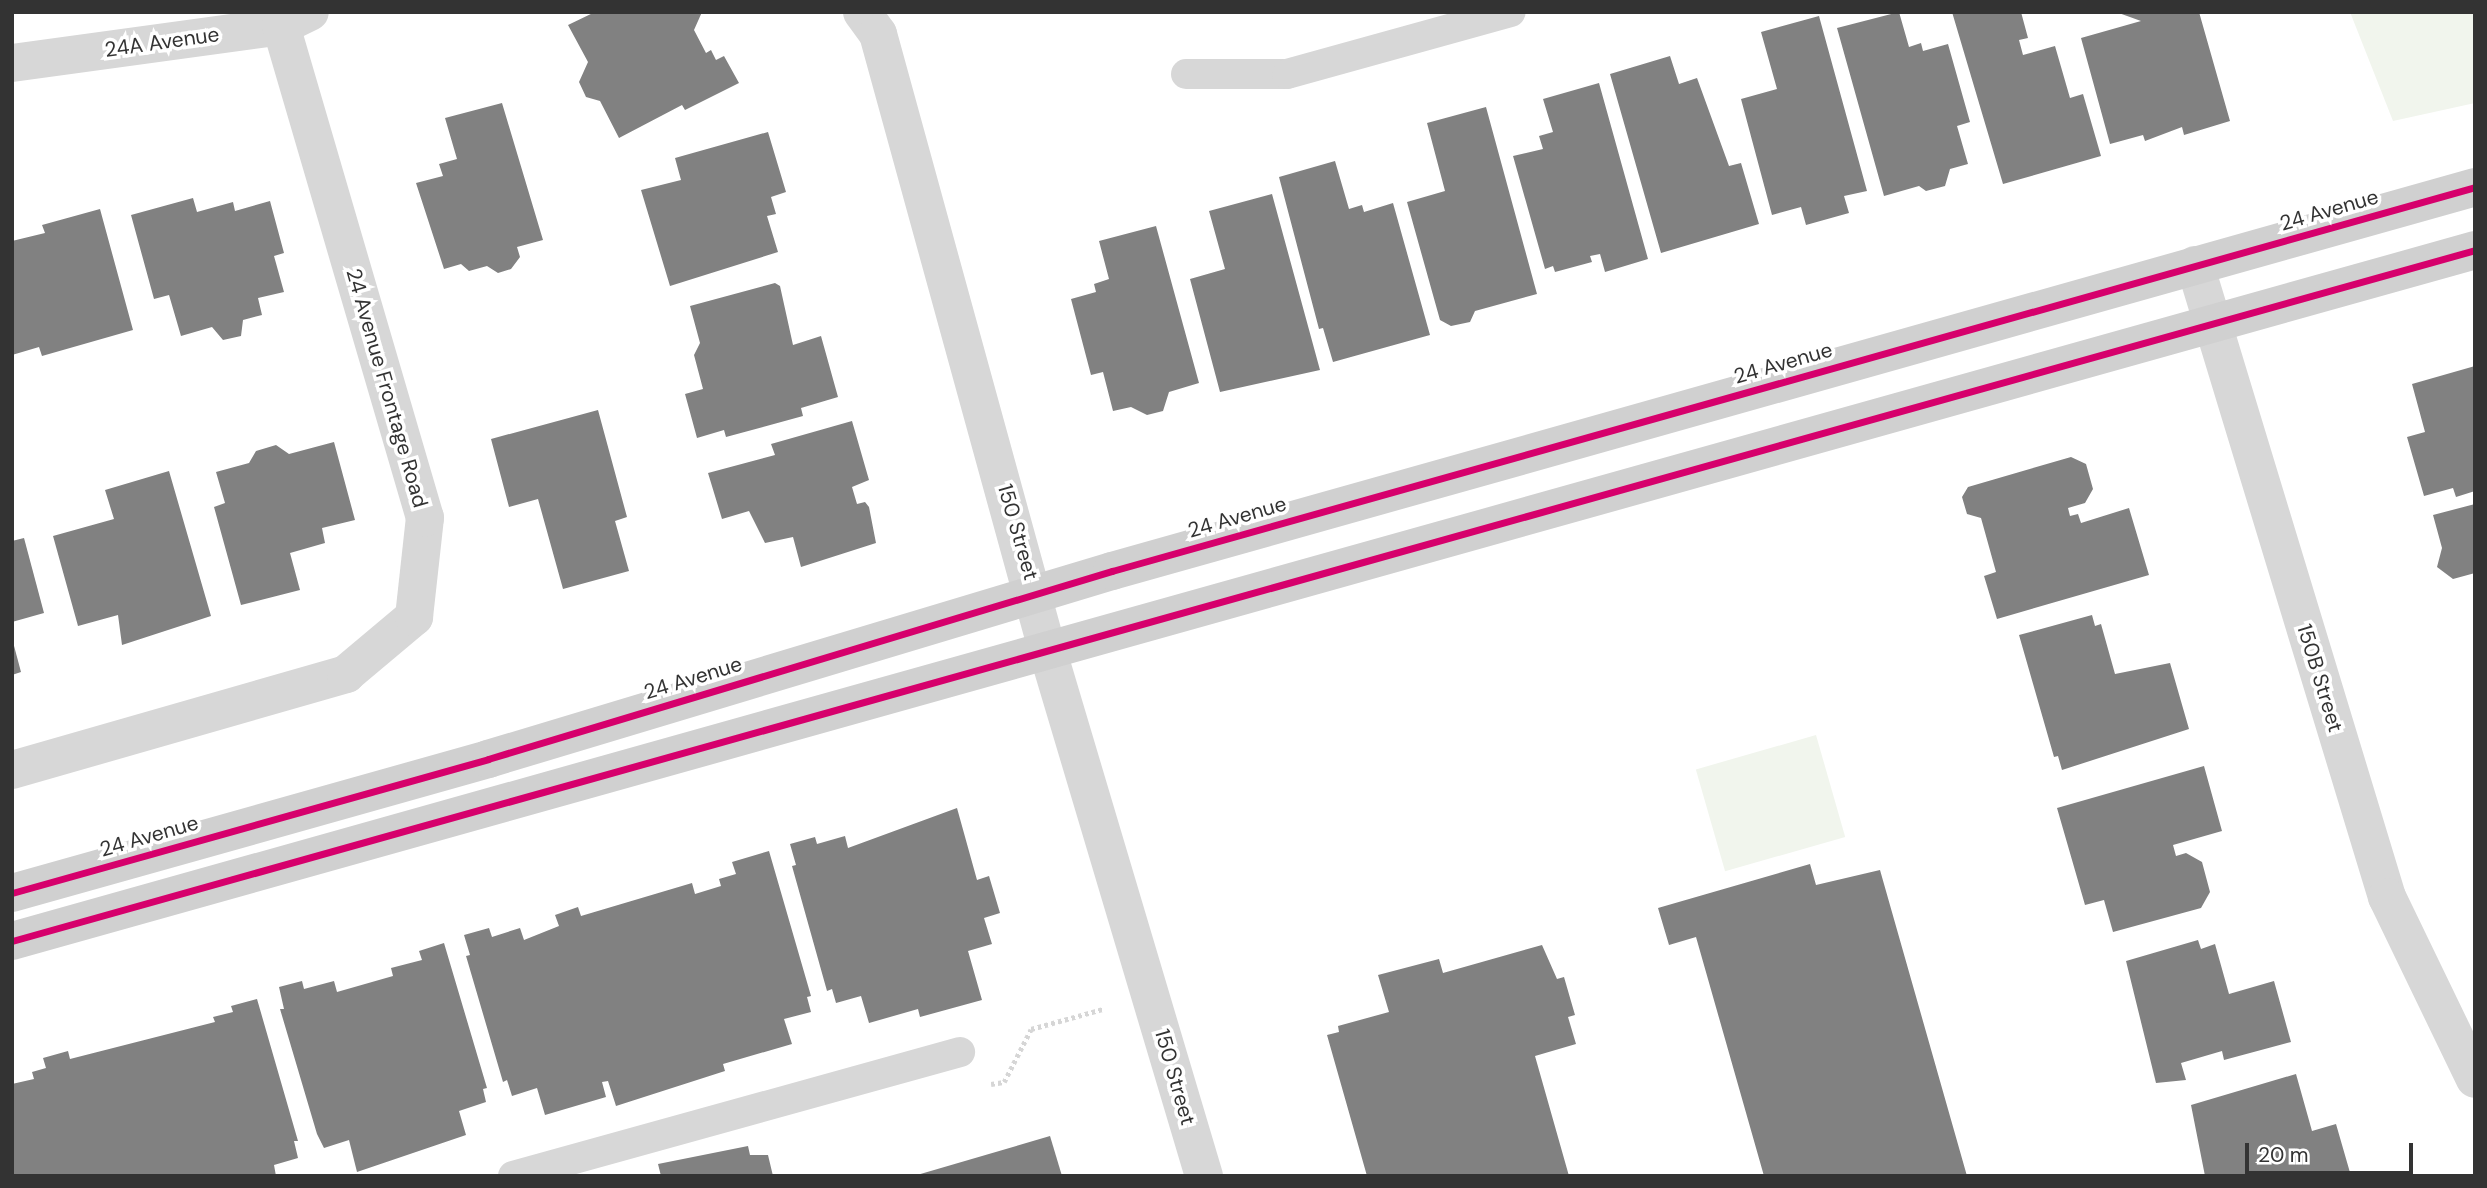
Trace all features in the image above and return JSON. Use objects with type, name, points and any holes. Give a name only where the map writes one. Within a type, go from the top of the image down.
[{"type":"main road","name":"24 Avenue","points":[[12,893],[488,759],[1035,593],[2475,187]]},
{"type":"main road","points":[[12,941],[2475,250]]},
{"type":"street","name":"150 Street","points":[[862,12],[877,34],[1035,593],[1047,649],[1204,1176]]},
{"type":"street","name":"24A Avenue","points":[[12,63],[296,19]]},
{"type":"street","name":"24 Avenue Frontage Road","points":[[12,770],[346,674],[414,617],[425,518],[296,19]]},
{"type":"street","name":"150B Street","points":[[2195,265],[2387,897],[2475,1079]]},
{"type":"lane","points":[[1186,74],[1287,74],[1511,12]]},
{"type":"lane","points":[[527,1174],[960,1052]]},
{"type":"path","points":[[960,1052],[992,1086],[1004,1082],[1031,1029],[1151,996]]},
{"type":"shaded area","points":[[2350,12],[2475,12],[2475,103],[2393,121]]},
{"type":"shaded area","points":[[1816,735],[1845,837],[1725,871],[1696,769]]},
{"type":"building","points":[[595,12],[702,12],[694,30],[706,53],[711,50],[716,60],[724,56],[739,83],[685,110],[682,105],[619,138],[600,101],[586,97],[579,82],[588,62],[568,25]]},
{"type":"building","points":[[1899,12],[1909,47],[1921,43],[1923,51],[1948,44],[1970,122],[1957,126],[1968,164],[1950,169],[1945,186],[1926,191],[1919,186],[1884,196],[1837,28]]},
{"type":"building","points":[[1952,12],[2021,12],[2028,38],[2019,40],[2023,55],[2055,46],[2070,98],[2083,94],[2101,156],[2003,184]]},
{"type":"building","points":[[2116,12],[2199,12],[2230,121],[2184,135],[2182,127],[2145,141],[2143,135],[2110,144],[2081,38],[2141,21]]},
{"type":"building","points":[[1819,16],[1867,191],[1844,196],[1849,213],[1806,225],[1801,207],[1772,215],[1741,99],[1777,89],[1761,32]]},
{"type":"building","points":[[1670,56],[1679,84],[1697,78],[1729,166],[1741,163],[1759,224],[1661,253],[1610,74]]},
{"type":"building","points":[[1599,83],[1648,259],[1605,272],[1600,254],[1590,256],[1592,262],[1555,272],[1553,266],[1545,269],[1513,156],[1543,149],[1539,136],[1553,132],[1543,99]]},
{"type":"building","points":[[502,103],[543,240],[517,247],[520,257],[511,269],[498,273],[487,266],[469,271],[461,264],[444,269],[416,183],[443,176],[439,164],[457,159],[445,118]]},
{"type":"building","points":[[1486,107],[1537,294],[1475,311],[1470,322],[1451,326],[1440,320],[1407,202],[1445,191],[1427,123]]},
{"type":"building","points":[[768,132],[786,192],[771,197],[776,214],[767,216],[778,252],[670,286],[641,190],[681,180],[675,158]]},
{"type":"building","points":[[1335,161],[1349,209],[1362,205],[1364,212],[1393,203],[1430,335],[1333,362],[1323,328],[1319,329],[1279,177]]},
{"type":"building","points":[[1272,194],[1320,370],[1220,392],[1190,279],[1225,269],[1209,211]]},
{"type":"building","points":[[193,198],[197,212],[233,202],[235,211],[270,201],[284,253],[274,256],[284,292],[258,298],[262,315],[243,320],[241,336],[223,340],[212,327],[181,336],[169,295],[154,299],[131,215]]},
{"type":"building","points":[[100,209],[133,330],[42,356],[39,347],[12,355],[12,241],[45,233],[42,225]]},
{"type":"building","points":[[1156,226],[1199,383],[1169,392],[1163,411],[1147,415],[1131,407],[1113,411],[1103,372],[1091,375],[1071,299],[1096,292],[1094,284],[1109,279],[1099,241]]},
{"type":"building","points":[[775,283],[780,286],[793,345],[821,336],[838,397],[801,408],[803,416],[726,437],[724,430],[697,438],[685,394],[703,389],[694,355],[700,343],[690,306]]},
{"type":"building","points":[[2475,366],[2475,491],[2456,497],[2453,488],[2424,496],[2407,437],[2425,432],[2412,384]]},
{"type":"building","points":[[598,410],[627,517],[615,521],[629,571],[563,589],[538,499],[509,507],[491,439]]},
{"type":"building","points":[[852,421],[869,480],[852,487],[857,504],[865,502],[869,507],[876,543],[801,567],[793,537],[765,543],[749,511],[722,519],[708,473],[775,455],[771,444]]},
{"type":"building","points":[[334,442],[355,520],[322,528],[325,543],[290,553],[300,590],[241,605],[214,507],[225,503],[216,472],[249,463],[256,451],[276,445],[289,454]]},
{"type":"building","points":[[2071,457],[2086,464],[2093,489],[2085,503],[2068,508],[2070,516],[2078,514],[2081,523],[2129,508],[2149,575],[1997,619],[1984,576],[1996,572],[1981,518],[1967,514],[1962,497],[1968,487]]},
{"type":"building","points":[[169,471],[211,616],[122,645],[118,615],[78,626],[53,536],[114,519],[105,490]]},
{"type":"building","points":[[2475,504],[2475,573],[2453,579],[2437,567],[2442,548],[2433,515]]},
{"type":"building","points":[[24,538],[44,613],[12,622],[12,541]]},
{"type":"building","points":[[2092,615],[2095,626],[2101,624],[2115,674],[2170,663],[2189,729],[2062,770],[2058,756],[2054,757],[2019,635]]},
{"type":"building","points":[[12,643],[21,672],[12,675]]},
{"type":"building","points":[[2204,766],[2222,831],[2173,845],[2176,856],[2186,853],[2202,862],[2210,892],[2201,908],[2113,932],[2104,900],[2085,905],[2057,808]]},
{"type":"building","points":[[957,808],[977,880],[989,876],[1000,913],[984,918],[992,944],[968,951],[982,1000],[920,1017],[918,1009],[869,1023],[861,996],[836,1003],[832,989],[827,991],[792,866],[796,865],[790,844],[815,837],[817,844],[845,836],[848,848]]},
{"type":"building","points":[[769,851],[811,996],[807,997],[811,1012],[784,1019],[792,1044],[723,1064],[725,1071],[616,1106],[608,1081],[602,1082],[606,1097],[545,1115],[537,1088],[512,1096],[507,1080],[503,1082],[466,956],[470,955],[464,935],[489,928],[492,937],[520,928],[524,940],[559,926],[555,915],[578,907],[581,916],[692,883],[695,894],[721,886],[719,879],[736,874],[732,862]]},
{"type":"building","points":[[1810,864],[1816,885],[1880,870],[1967,1176],[1764,1176],[1696,937],[1669,945],[1658,908]]},
{"type":"building","points":[[2198,940],[2201,949],[2215,944],[2229,994],[2274,981],[2291,1042],[2224,1060],[2222,1051],[2181,1063],[2186,1080],[2156,1083],[2126,961]]},
{"type":"building","points":[[444,943],[487,1088],[483,1089],[486,1102],[459,1111],[466,1135],[357,1172],[349,1140],[324,1148],[317,1134],[280,1009],[284,1009],[279,987],[302,981],[304,989],[334,981],[337,992],[393,976],[391,968],[422,960],[419,951]]},
{"type":"building","points":[[1542,945],[1557,979],[1564,977],[1575,1015],[1568,1017],[1576,1044],[1535,1056],[1569,1176],[1367,1176],[1327,1035],[1339,1032],[1338,1026],[1389,1012],[1378,975],[1439,959],[1443,973]]},
{"type":"building","points":[[257,999],[298,1141],[294,1141],[298,1158],[274,1165],[276,1176],[12,1176],[12,1084],[34,1079],[32,1072],[46,1068],[43,1058],[68,1051],[70,1059],[215,1022],[213,1017],[233,1012],[231,1006]]},
{"type":"building","points":[[2296,1074],[2312,1131],[2336,1124],[2351,1176],[2205,1176],[2191,1105]]},
{"type":"building","points":[[1050,1136],[1062,1176],[917,1175]]},
{"type":"building","points":[[748,1146],[750,1155],[768,1155],[773,1176],[661,1176],[658,1164]]},
{"type":"cycle path","points":[[12,893],[488,759],[1112,571],[2475,187]]},
{"type":"cycle path","points":[[12,941],[2475,250]]}]
